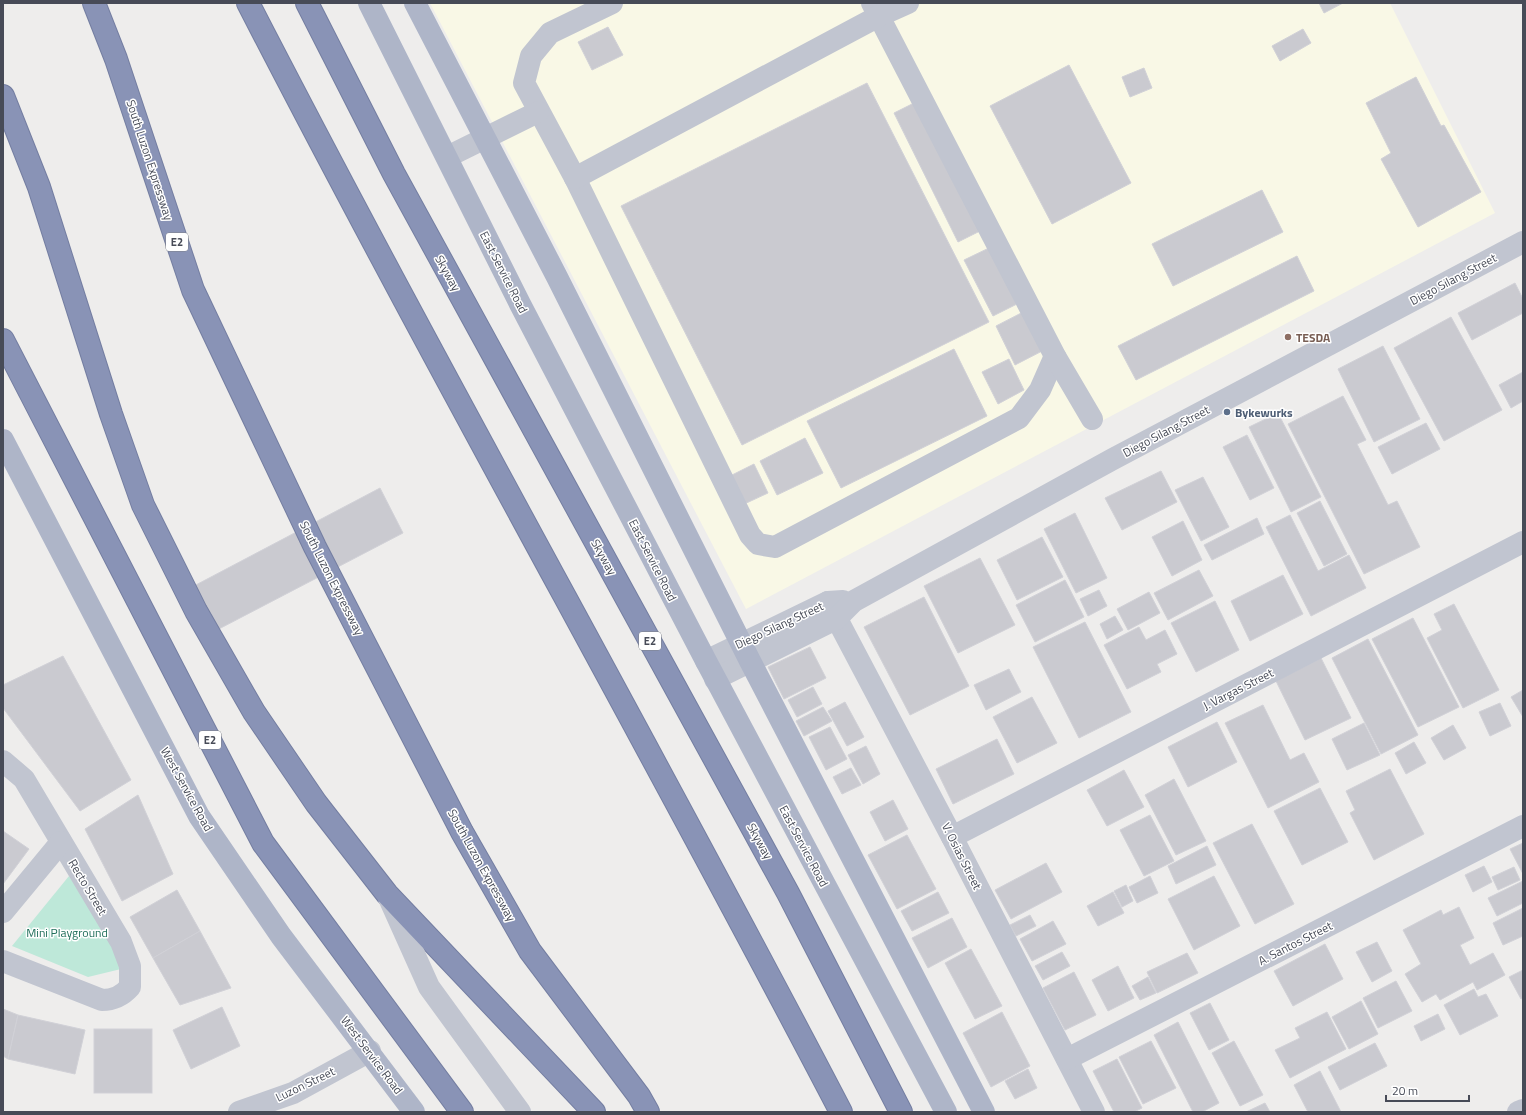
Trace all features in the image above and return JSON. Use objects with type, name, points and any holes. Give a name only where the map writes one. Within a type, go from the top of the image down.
[{"type":"highway","name":"South Luzon Expressway","points":[[94,3],[116,59],[193,290],[315,547],[462,832],[530,951],[639,1096],[648,1112]]},
{"type":"highway","points":[[248,3],[348,198],[739,916],[841,1112]]},
{"type":"highway","name":"Skyway","points":[[307,3],[394,174],[788,893],[901,1112]]},
{"type":"highway","points":[[3,96],[39,187],[111,414],[143,505],[196,611],[254,712],[316,803],[388,894],[594,1112]]},
{"type":"highway","name":"E2","points":[[3,340],[263,843],[462,1112]]},
{"type":"main road","name":"East Service Road","points":[[369,3],[520,304],[710,670],[946,1112]]},
{"type":"main road","points":[[415,3],[485,138],[745,652],[984,1112]]},
{"type":"main road","name":"West Service Road","points":[[3,440],[199,816],[281,936],[370,1051],[414,1112]]},
{"type":"street","points":[[575,178],[876,10],[908,3]]},
{"type":"street","points":[[602,5],[550,33],[531,56],[524,83],[538,112],[575,178],[750,535],[758,544],[775,547],[1020,418],[1040,390],[1055,356]]},
{"type":"street","points":[[876,10],[1055,356],[1092,419]]},
{"type":"street","points":[[447,156],[538,112]]},
{"type":"street","name":"Diego Silang Street","points":[[710,670],[854,601],[1113,459],[1523,242]]},
{"type":"street","name":"J. Vargas Street","points":[[952,837],[1523,542]]},
{"type":"street","name":"V. Osias Street","points":[[832,611],[952,837],[1094,1112]]},
{"type":"street","name":"Recto Street","points":[[3,761],[24,780],[121,942],[130,966],[130,987],[123,994],[111,1000],[102,1000],[3,961]]},
{"type":"street","name":"A. Santos Street","points":[[1067,1059],[1523,826]]},
{"type":"street","points":[[3,912],[61,842]]},
{"type":"street","points":[[388,894],[429,987],[520,1112]]},
{"type":"street","name":"Luzon Street","points":[[239,1112],[293,1093],[370,1051]]},
{"type":"street","points":[[1518,1112],[1523,1110]]},
{"type":"shaded area","points":[[430,3],[1390,3],[1495,213],[746,609]]},
{"type":"green space","name":"Mini Playground","points":[[69,876],[111,938],[121,969],[88,977],[12,946]]},
{"type":"building","points":[[1319,3],[1343,3],[1324,13]]},
{"type":"building","points":[[608,27],[623,55],[592,70],[578,42]]},
{"type":"building","points":[[1303,29],[1311,43],[1280,61],[1272,46]]},
{"type":"building","points":[[1069,65],[1131,183],[1052,224],[990,106]]},
{"type":"building","points":[[1144,68],[1152,88],[1130,97],[1122,77]]},
{"type":"building","points":[[1416,77],[1441,126],[1444,125],[1481,192],[1418,227],[1381,159],[1391,153],[1366,103]]},
{"type":"building","points":[[867,83],[989,322],[742,445],[621,206]]},
{"type":"building","points":[[922,99],[986,228],[958,242],[894,113]]},
{"type":"building","points":[[1262,190],[1283,232],[1173,286],[1152,244]]},
{"type":"building","points":[[991,247],[1019,303],[993,316],[964,260]]},
{"type":"building","points":[[1297,256],[1314,291],[1136,380],[1118,346]]},
{"type":"building","points":[[1515,283],[1523,299],[1523,313],[1472,340],[1458,313]]},
{"type":"building","points":[[1027,310],[1046,349],[1015,365],[996,326]]},
{"type":"building","points":[[1451,317],[1502,410],[1444,441],[1394,348]]},
{"type":"building","points":[[1383,346],[1420,419],[1374,442],[1338,369]]},
{"type":"building","points":[[954,349],[987,416],[841,488],[807,421]]},
{"type":"building","points":[[1009,359],[1024,390],[998,404],[982,372]]},
{"type":"building","points":[[1523,372],[1523,401],[1511,408],[1499,385]]},
{"type":"building","points":[[1343,396],[1366,440],[1357,444],[1388,505],[1397,501],[1420,547],[1364,574],[1288,424]]},
{"type":"building","points":[[1278,413],[1321,497],[1291,512],[1249,427]]},
{"type":"building","points":[[1426,423],[1440,449],[1392,474],[1378,447]]},
{"type":"building","points":[[1247,435],[1274,488],[1250,500],[1223,447]]},
{"type":"building","points":[[805,438],[823,473],[777,495],[760,461]]},
{"type":"building","points":[[754,464],[768,493],[740,506],[726,478]]},
{"type":"building","points":[[1161,471],[1177,502],[1122,530],[1105,498]]},
{"type":"building","points":[[1203,477],[1229,527],[1201,541],[1175,490]]},
{"type":"building","points":[[380,488],[403,533],[215,631],[192,587]]},
{"type":"building","points":[[1320,501],[1347,554],[1324,566],[1297,513]]},
{"type":"building","points":[[1075,513],[1107,578],[1076,593],[1044,529]]},
{"type":"building","points":[[1290,515],[1318,571],[1349,555],[1366,588],[1311,616],[1266,527]]},
{"type":"building","points":[[1257,518],[1264,534],[1212,560],[1204,545]]},
{"type":"building","points":[[1183,521],[1202,560],[1172,576],[1152,537]]},
{"type":"building","points":[[1042,537],[1063,577],[1017,600],[997,560]]},
{"type":"building","points":[[980,558],[1015,625],[958,653],[924,586]]},
{"type":"building","points":[[1199,570],[1213,596],[1168,620],[1154,593]]},
{"type":"building","points":[[1283,575],[1303,614],[1250,641],[1231,601]]},
{"type":"building","points":[[1065,580],[1084,617],[1035,642],[1016,605]]},
{"type":"building","points":[[1099,590],[1107,606],[1088,616],[1080,599]]},
{"type":"building","points":[[1149,592],[1160,613],[1128,630],[1117,609]]},
{"type":"building","points":[[924,597],[969,686],[910,715],[864,627]]},
{"type":"building","points":[[1215,601],[1239,650],[1196,672],[1171,623]]},
{"type":"building","points":[[1454,604],[1499,690],[1463,708],[1427,638],[1442,630],[1434,614]]},
{"type":"building","points":[[1115,616],[1123,630],[1107,639],[1100,624]]},
{"type":"building","points":[[1413,618],[1459,707],[1418,727],[1372,639]]},
{"type":"building","points":[[1085,622],[1131,712],[1079,738],[1033,647]]},
{"type":"building","points":[[1139,627],[1146,640],[1165,630],[1177,654],[1157,664],[1161,672],[1127,689],[1104,645]]},
{"type":"building","points":[[1368,639],[1418,735],[1381,754],[1332,658]]},
{"type":"building","points":[[810,647],[826,678],[784,699],[768,667]]},
{"type":"building","points":[[63,656],[131,780],[80,811],[3,708],[3,685]]},
{"type":"building","points":[[1321,658],[1351,718],[1305,740],[1276,681]]},
{"type":"building","points":[[1009,669],[1021,692],[986,710],[974,685]]},
{"type":"building","points":[[813,687],[822,704],[797,717],[788,700]]},
{"type":"building","points":[[1523,690],[1523,717],[1511,697]]},
{"type":"building","points":[[1032,697],[1057,743],[1017,763],[993,717]]},
{"type":"building","points":[[845,702],[864,737],[847,746],[828,711]]},
{"type":"building","points":[[1500,703],[1511,726],[1490,736],[1479,712]]},
{"type":"building","points":[[1263,705],[1290,760],[1304,753],[1319,782],[1268,808],[1225,723]]},
{"type":"building","points":[[823,707],[832,721],[804,736],[796,721]]},
{"type":"building","points":[[1217,722],[1237,762],[1188,787],[1168,747]]},
{"type":"building","points":[[1364,723],[1380,755],[1347,770],[1332,739]]},
{"type":"building","points":[[1453,725],[1466,748],[1444,760],[1431,738]]},
{"type":"building","points":[[830,727],[847,759],[826,770],[809,737]]},
{"type":"building","points":[[997,739],[1014,774],[953,804],[936,769]]},
{"type":"building","points":[[1414,742],[1426,763],[1406,774],[1395,753]]},
{"type":"building","points":[[866,746],[880,774],[863,784],[848,755]]},
{"type":"building","points":[[851,768],[861,785],[842,794],[833,777]]},
{"type":"building","points":[[1390,769],[1424,834],[1374,860],[1350,813],[1355,810],[1346,791]]},
{"type":"building","points":[[1124,770],[1144,807],[1107,826],[1087,790]]},
{"type":"building","points":[[1174,779],[1206,841],[1176,855],[1145,795]]},
{"type":"building","points":[[1320,788],[1348,842],[1302,865],[1274,811]]},
{"type":"building","points":[[138,795],[173,874],[122,901],[85,829]]},
{"type":"building","points":[[893,800],[908,829],[885,841],[870,812]]},
{"type":"building","points":[[1150,815],[1174,861],[1144,876],[1120,830]]},
{"type":"building","points":[[1252,824],[1294,904],[1255,924],[1213,843]]},
{"type":"building","points":[[3,831],[29,849],[3,884]]},
{"type":"building","points":[[907,835],[936,889],[897,909],[868,855]]},
{"type":"building","points":[[1523,843],[1523,874],[1510,849]]},
{"type":"building","points":[[1207,846],[1216,865],[1176,884],[1168,866]]},
{"type":"building","points":[[1046,863],[1062,892],[1011,919],[995,890]]},
{"type":"building","points":[[1484,866],[1492,882],[1473,892],[1465,875]]},
{"type":"building","points":[[1514,867],[1520,880],[1498,890],[1492,877]]},
{"type":"building","points":[[1150,876],[1158,893],[1137,903],[1129,887]]},
{"type":"building","points":[[1214,876],[1240,926],[1194,950],[1168,899]]},
{"type":"building","points":[[1523,881],[1523,903],[1497,916],[1488,898]]},
{"type":"building","points":[[1126,885],[1133,901],[1122,907],[1114,891]]},
{"type":"building","points":[[177,890],[200,931],[153,958],[130,917]]},
{"type":"building","points":[[938,892],[949,913],[912,931],[901,911]]},
{"type":"building","points":[[1113,892],[1124,913],[1098,926],[1087,906]]},
{"type":"building","points":[[1459,907],[1474,938],[1460,945],[1470,965],[1493,953],[1505,975],[1477,990],[1473,982],[1440,1000],[1436,994],[1422,1002],[1405,974],[1421,964],[1403,930],[1441,910],[1443,915]]},
{"type":"building","points":[[1523,908],[1523,936],[1503,945],[1493,923]]},
{"type":"building","points":[[1030,915],[1036,926],[1016,936],[1010,925]]},
{"type":"building","points":[[952,918],[967,947],[928,968],[912,938]]},
{"type":"building","points":[[1053,921],[1066,944],[1032,961],[1020,939]]},
{"type":"building","points":[[200,931],[231,988],[180,1005],[153,958]]},
{"type":"building","points":[[1377,942],[1392,971],[1372,982],[1356,952]]},
{"type":"building","points":[[1325,944],[1343,979],[1293,1006],[1274,971]]},
{"type":"building","points":[[971,949],[1002,1006],[975,1019],[945,963]]},
{"type":"building","points":[[1062,952],[1070,966],[1043,980],[1035,966]]},
{"type":"building","points":[[1187,953],[1198,973],[1157,993],[1147,972]]},
{"type":"building","points":[[1118,966],[1134,998],[1108,1011],[1092,980]]},
{"type":"building","points":[[1523,970],[1523,998],[1521,999],[1509,977]]},
{"type":"building","points":[[1074,972],[1096,1015],[1065,1030],[1043,988]]},
{"type":"building","points":[[1148,977],[1156,993],[1140,1000],[1132,986]]},
{"type":"building","points":[[1396,981],[1412,1011],[1378,1028],[1363,998]]},
{"type":"building","points":[[1474,989],[1478,997],[1486,994],[1498,1016],[1460,1035],[1444,1005]]},
{"type":"building","points":[[1361,1001],[1378,1034],[1349,1049],[1332,1017]]},
{"type":"building","points":[[1210,1003],[1229,1040],[1209,1050],[1190,1013]]},
{"type":"building","points":[[222,1007],[240,1046],[191,1069],[173,1030]]},
{"type":"building","points":[[3,1009],[18,1015],[8,1059],[3,1056]]},
{"type":"building","points":[[1002,1012],[1030,1066],[991,1087],[963,1033]]},
{"type":"building","points":[[1327,1012],[1346,1049],[1290,1078],[1275,1050],[1300,1038],[1295,1028]]},
{"type":"building","points":[[1438,1014],[1445,1029],[1421,1041],[1414,1026]]},
{"type":"building","points":[[18,1015],[85,1030],[75,1074],[8,1059]]},
{"type":"building","points":[[1178,1022],[1219,1103],[1202,1112],[1193,1112],[1154,1035]]},
{"type":"building","points":[[94,1029],[152,1029],[152,1093],[94,1093]]},
{"type":"building","points":[[1151,1041],[1176,1088],[1143,1104],[1119,1057]]},
{"type":"building","points":[[1234,1041],[1263,1095],[1240,1106],[1212,1053]]},
{"type":"building","points":[[1375,1043],[1387,1066],[1340,1090],[1328,1067]]},
{"type":"building","points":[[1117,1059],[1142,1108],[1134,1112],[1114,1112],[1093,1071]]},
{"type":"building","points":[[1028,1069],[1037,1088],[1015,1099],[1005,1081]]},
{"type":"building","points":[[1320,1071],[1341,1112],[1308,1112],[1294,1085]]},
{"type":"building","points":[[1265,1103],[1270,1112],[1246,1112]]},
{"type":"place","name":"TESDA","points":[[1288,337]]},
{"type":"place","name":"Bykewurks","points":[[1227,412]]}]
